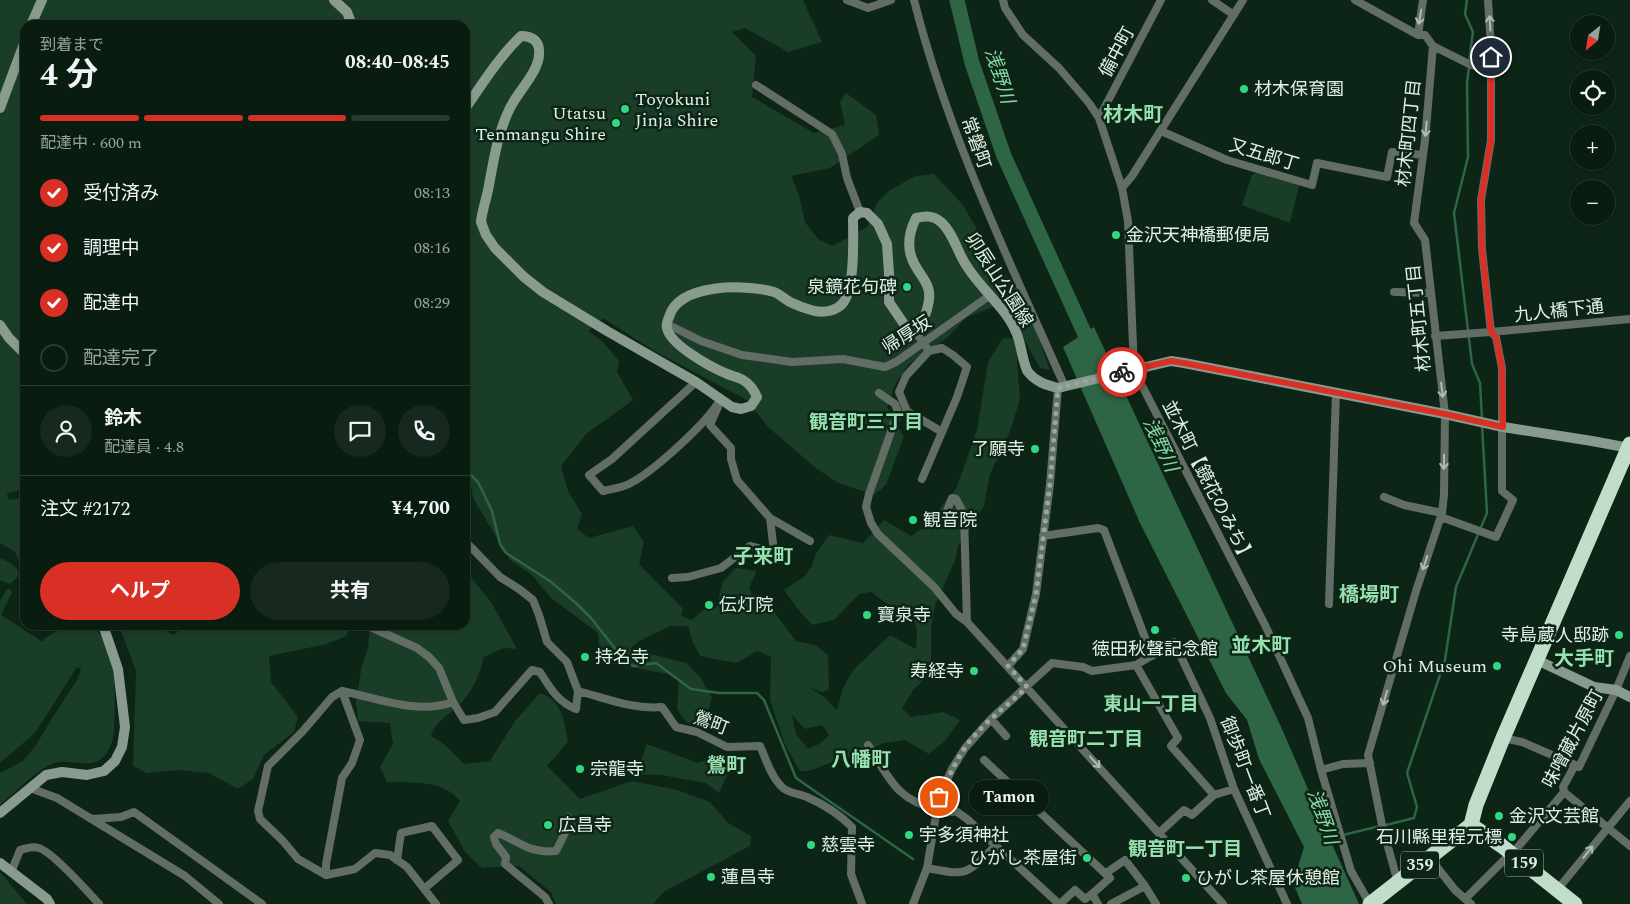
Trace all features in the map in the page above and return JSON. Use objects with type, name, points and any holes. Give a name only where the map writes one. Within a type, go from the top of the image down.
[{"type":"highway","points":[[1471,825],[1476,805],[1503,738],[1629,446]]},
{"type":"highway","name":"159","points":[[1471,825],[1511,854],[1565,899]]},
{"type":"highway","name":"359","points":[[1370,904],[1384,899],[1398,882],[1471,825]]},
{"type":"street","points":[[33,20],[42,0]]},
{"type":"street","points":[[334,0],[347,12],[350,20]]},
{"type":"street","points":[[847,0],[868,8],[891,0]]},
{"type":"street","name":"常磐町","points":[[914,0],[926,46],[958,140],[976,186],[1064,387]]},
{"type":"street","name":"並木町【鏡花のみち】","points":[[1003,0],[1005,8],[1022,35],[1065,74],[1099,118],[1122,188],[1128,221],[1130,253],[1130,371],[1286,668],[1308,718],[1321,770],[1351,871],[1370,904]]},
{"type":"street","name":"備中町","points":[[1099,118],[1161,0]]},
{"type":"street","points":[[1212,0],[1234,15]]},
{"type":"street","points":[[1122,188],[1161,131],[1243,0]]},
{"type":"street","points":[[1355,0],[1418,35],[1425,35],[1433,46],[1469,64],[1490,68]]},
{"type":"street","points":[[1418,35],[1423,0]]},
{"type":"street","points":[[1384,497],[1442,515],[1496,537],[1513,500],[1502,491],[1502,368],[1496,337],[1491,332],[1482,249],[1481,200],[1491,140],[1491,46],[1488,0]]},
{"type":"street","points":[[470,102],[494,66],[513,44],[522,36],[530,36],[536,41],[539,50],[538,61],[534,70],[518,92],[499,131],[481,222],[486,235],[495,248],[543,292],[696,382],[720,402],[741,409],[752,406],[757,397],[753,389],[743,380],[710,366],[676,343],[667,330],[666,324],[671,309],[683,298],[703,291],[727,288],[775,292],[790,302],[811,310],[830,311],[842,305],[847,294],[851,276],[854,252],[853,218],[860,212],[867,212],[878,224],[887,244],[890,273],[889,302],[906,327],[913,328],[929,351]]},
{"type":"street","name":"材木町四丁目","points":[[1414,223],[1423,155],[1433,46]]},
{"type":"street","points":[[0,108],[20,54]]},
{"type":"street","points":[[756,85],[832,134],[842,154],[860,212]]},
{"type":"street","name":"又五郎丁","points":[[1161,131],[1226,160],[1312,185],[1316,163],[1388,176],[1392,152],[1423,155]]},
{"type":"street","name":"卯辰山公園線","points":[[913,328],[925,316],[930,295],[925,279],[911,255],[910,234],[916,218],[927,216],[933,217],[945,227],[963,261],[1006,315],[1016,332],[1027,370],[1036,381],[1064,387]]},
{"type":"street","name":"材木町五丁目","points":[[1398,882],[1382,825],[1368,755],[1416,591],[1442,515],[1444,495],[1445,414],[1425,240],[1414,223]]},
{"type":"street","points":[[1394,292],[1430,293]]},
{"type":"street","name":"帰厚坂","points":[[666,324],[701,341],[742,356],[792,362],[843,359],[885,367],[896,362],[989,296]]},
{"type":"street","name":"九人橋下通","points":[[1435,336],[1630,319]]},
{"type":"street","points":[[0,325],[20,349]]},
{"type":"street","points":[[922,479],[957,397],[967,367],[953,354],[942,348],[929,351],[906,376],[899,392],[907,410],[942,432]]},
{"type":"street","points":[[1008,666],[1023,649],[1036,594],[1064,387],[1171,361],[1336,392],[1503,427],[1629,446]]},
{"type":"street","points":[[696,382],[612,459],[589,475],[603,491],[627,485],[639,478],[692,434],[720,402]]},
{"type":"street","points":[[1329,604],[1336,392]]},
{"type":"street","points":[[879,393],[895,404],[898,412],[866,507],[871,523],[878,534],[934,587],[956,614],[967,622],[1223,904]]},
{"type":"street","points":[[720,402],[710,425],[731,448],[731,460],[737,480],[770,518],[810,541]]},
{"type":"street","points":[[944,518],[952,498],[956,499],[964,514],[967,622]]},
{"type":"street","points":[[672,578],[688,578],[721,568],[750,546],[774,552],[770,518]]},
{"type":"street","points":[[913,904],[927,868],[938,812],[939,797],[952,769],[965,748],[991,719],[1052,663],[1083,667],[1092,671],[1136,665],[1152,656],[1104,530],[1098,528],[1043,536]]},
{"type":"street","points":[[377,630],[417,648],[429,657],[439,668],[453,702],[464,720],[478,718],[495,712],[532,670],[540,672],[556,696],[567,705],[576,709],[578,691],[567,662],[547,642],[533,600],[500,577],[470,545]]},
{"type":"street","points":[[0,813],[46,775],[62,772],[87,775],[104,771],[115,761],[122,747],[125,727],[118,669],[105,630]]},
{"type":"street","name":"御歩町一番丁","points":[[1152,656],[1174,642],[1210,718],[1234,789],[1287,904]]},
{"type":"street","name":"味噌蔵片原町","points":[[1468,902],[1564,792],[1563,787],[1575,765],[1579,767],[1630,656]]},
{"type":"street","points":[[1537,660],[1594,687],[1616,690],[1630,697]]},
{"type":"street","points":[[1136,665],[1178,738],[1171,746],[1214,795]]},
{"type":"street","points":[[436,904],[407,867],[390,855],[375,853],[355,869],[326,875],[298,859],[283,841],[260,819],[258,811],[268,766],[303,731],[332,697],[342,691],[413,706],[439,707],[453,702]]},
{"type":"street","points":[[326,875],[326,864],[342,778],[352,762],[360,740],[342,691]]},
{"type":"street","name":"鶯町","points":[[578,691],[617,702],[649,708],[662,707],[676,727],[697,732],[727,746],[760,746],[772,774],[782,788],[809,798],[841,816],[852,827],[851,874],[862,904]]},
{"type":"street","points":[[991,719],[1006,736]]},
{"type":"street","points":[[1503,738],[1522,742],[1575,765]]},
{"type":"street","points":[[868,745],[900,793],[938,812],[956,811],[959,813],[1060,904],[1074,890],[1085,899],[1110,878],[984,760]]},
{"type":"street","points":[[1321,770],[1343,764],[1370,763]]},
{"type":"street","points":[[30,788],[57,798],[185,876],[219,904]]},
{"type":"street","points":[[1159,834],[1184,810],[1192,815],[1214,795],[1234,789]]},
{"type":"street","points":[[1564,792],[1630,846]]},
{"type":"street","points":[[1565,899],[1607,828],[1630,802]]},
{"type":"street","points":[[90,819],[121,817],[134,812],[262,904]]},
{"type":"street","points":[[549,904],[545,897],[505,864],[506,857],[496,844],[494,837],[498,832],[534,850],[556,851],[565,833],[562,825],[568,817]]},
{"type":"street","points":[[397,860],[401,833],[432,826],[458,860],[424,889]]},
{"type":"street","points":[[927,868],[957,874],[972,869],[995,846]]},
{"type":"street","points":[[12,870],[20,850],[31,847],[42,848],[100,904]]},
{"type":"street","points":[[1429,857],[1455,890],[1468,902]]},
{"type":"street","points":[[1106,873],[1124,860],[1145,886],[1156,904]]},
{"type":"street","points":[[0,863],[12,870],[47,899],[50,904]]},
{"type":"street","points":[[1111,904],[1145,886]]},
{"type":"street","points":[[1092,894],[1098,904]]},
{"type":"shaded area","points":[[0,0],[803,0],[822,42],[788,52],[745,28],[732,32],[756,56],[752,97],[814,133],[845,125],[840,102],[846,93],[876,115],[879,135],[830,168],[791,176],[799,195],[805,222],[819,240],[833,246],[867,227],[877,203],[890,190],[916,176],[934,174],[963,205],[1000,269],[1024,297],[1050,370],[1040,368],[1004,303],[967,317],[947,338],[909,364],[896,383],[887,407],[904,437],[886,485],[874,495],[836,482],[816,468],[768,427],[747,400],[656,352],[603,318],[588,331],[604,343],[619,361],[617,372],[633,400],[586,434],[561,466],[568,491],[582,514],[577,529],[589,538],[633,526],[644,542],[639,564],[683,609],[681,616],[692,620],[709,605],[716,609],[723,581],[736,568],[757,571],[749,587],[755,604],[774,612],[796,641],[815,645],[828,655],[829,690],[823,692],[810,688],[824,697],[837,710],[843,688],[853,670],[890,635],[916,649],[917,631],[913,614],[896,610],[871,592],[859,594],[834,620],[812,625],[784,590],[805,576],[812,566],[816,553],[829,535],[863,543],[884,520],[911,536],[923,528],[956,489],[977,430],[988,362],[1003,338],[1019,339],[1017,364],[1020,399],[1011,429],[990,474],[984,506],[958,546],[955,561],[935,605],[931,629],[931,673],[914,689],[902,708],[911,717],[943,712],[960,720],[944,742],[929,754],[905,740],[884,743],[853,757],[832,762],[809,771],[800,771],[785,745],[770,700],[771,657],[758,651],[736,663],[700,656],[688,626],[670,626],[639,641],[630,649],[686,663],[701,678],[712,698],[703,726],[686,722],[677,709],[679,681],[668,674],[611,663],[600,654],[598,633],[551,598],[532,575],[510,560],[473,498],[470,479],[470,20],[20,20],[20,490],[7,493],[9,500],[20,498],[20,564],[15,552],[0,543]],"holes":[[[792,715],[805,729],[822,725],[829,735],[819,744],[808,749],[796,734]]]},
{"type":"shaded area","points":[[1256,173],[1299,185],[1290,223],[1242,205],[1252,175]]},
{"type":"shaded area","points":[[1094,327],[1282,729],[1359,904],[1302,904],[1293,883],[1304,847],[1259,759],[1247,720],[1226,693],[1140,523],[1063,347]]},
{"type":"shaded area","points":[[0,558],[17,569],[18,576],[9,584],[0,580]]},
{"type":"shaded area","points":[[470,576],[491,602],[517,649],[504,648],[484,657],[470,691],[462,702],[436,726],[431,736],[444,744],[464,764],[490,761],[515,721],[540,693],[547,696],[558,706],[564,720],[568,742],[547,766],[580,799],[632,781],[677,790],[710,802],[728,823],[751,836],[750,846],[665,891],[653,904],[556,904],[551,892],[519,866],[482,868],[465,852],[448,821],[460,801],[453,794],[445,789],[426,784],[387,782],[380,767],[393,744],[390,723],[358,721],[356,702],[362,665],[368,648],[370,630],[470,630]]},
{"type":"shaded area","points":[[7,589],[10,589],[12,592],[1,615],[20,627],[20,630],[24,630],[43,642],[45,638],[59,630],[97,630],[108,651],[113,669],[115,717],[112,744],[100,760],[88,763],[54,763],[34,776],[0,805],[0,773],[23,761],[36,745],[77,680],[81,669],[77,667],[35,733],[0,763],[0,601]]},
{"type":"shaded area","points":[[121,630],[165,630],[173,635],[180,630],[349,630],[346,636],[327,644],[269,656],[271,682],[298,717],[294,732],[264,755],[253,779],[238,789],[209,773],[178,770],[147,773],[133,766],[136,671]]},
{"type":"shaded area","points":[[647,744],[698,763],[712,758],[728,773],[719,793],[706,783],[661,775],[636,774]]},
{"type":"shaded area","points":[[0,872],[27,904],[0,904]]},
{"type":"waterway","name":"浅野川","points":[[957,0],[972,63],[1004,156],[1093,352]]},
{"type":"waterway","points":[[1467,0],[1465,14],[1473,32],[1469,61]]},
{"type":"waterway","points":[[1469,67],[1467,83],[1468,157],[1454,213],[1472,364],[1480,383],[1482,419]]},
{"type":"waterway","points":[[1386,825],[1414,818],[1417,807],[1407,773],[1445,660],[1456,587],[1487,513],[1482,425]]},
{"type":"waterway","points":[[470,474],[478,482],[492,511],[500,544],[506,553],[550,581],[577,604],[591,618],[624,660],[633,666],[656,663],[691,689],[719,693],[757,693],[764,700],[796,778],[913,859]]},
{"type":"waterway","points":[[1343,835],[1380,826]]},
{"type":"waterway","points":[[1325,833],[1336,837]]},
{"type":"way so far","points":[[939,797],[952,769],[965,748],[991,719],[1027,687],[1008,666],[1023,649],[1036,594],[1050,484],[1054,416],[1058,388],[1122,372]]},
{"type":"place","name":"材木保育園","points":[[1244,89]]},
{"type":"place","name":"Toyokuni Jinja Shire","points":[[625,109]]},
{"type":"place","name":"Utatsu Tenmangu Shire","points":[[616,123]]},
{"type":"place","name":"金沢天神橋郵便局","points":[[1116,235]]},
{"type":"place","name":"泉鏡花句碑","points":[[907,287]]},
{"type":"place","name":"了願寺","points":[[1035,449]]},
{"type":"place","name":"観音院","points":[[913,520]]},
{"type":"place","name":"伝灯院","points":[[709,605]]},
{"type":"place","name":"寶泉寺","points":[[867,615]]},
{"type":"place","name":"徳田秋聲記念館","points":[[1155,630]]},
{"type":"place","name":"寺島蔵人邸跡","points":[[1619,635]]},
{"type":"place","name":"持名寺","points":[[585,657]]},
{"type":"place","name":"Ohi Museum","points":[[1497,666]]},
{"type":"place","name":"寿経寺","points":[[974,671]]},
{"type":"place","name":"宗龍寺","points":[[580,769]]},
{"type":"place","name":"Tamon","points":[[939,797]]},
{"type":"place","name":"金沢文芸館","points":[[1499,816]]},
{"type":"place","name":"広昌寺","points":[[548,825]]},
{"type":"place","name":"宇多須神社","points":[[909,835]]},
{"type":"place","name":"石川縣里程元標","points":[[1512,837]]},
{"type":"place","name":"慈雲寺","points":[[811,845]]},
{"type":"place","name":"ひがし茶屋街","points":[[1087,858]]},
{"type":"place","name":"蓮昌寺","points":[[711,877]]},
{"type":"place","name":"ひがし茶屋休憩館","points":[[1186,878]]},
{"type":"district","name":"材木町","points":[[1133,115]]},
{"type":"district","name":"観音町三丁目","points":[[866,422]]},
{"type":"district","name":"子来町","points":[[763,557]]},
{"type":"district","name":"橋場町","points":[[1369,595]]},
{"type":"district","name":"並木町","points":[[1261,646]]},
{"type":"district","name":"大手町","points":[[1584,659]]},
{"type":"district","name":"東山一丁目","points":[[1151,704]]},
{"type":"district","name":"観音町二丁目","points":[[1086,739]]},
{"type":"district","name":"八幡町","points":[[861,760]]},
{"type":"district","name":"鶯町","points":[[726,766]]},
{"type":"district","name":"観音町一丁目","points":[[1185,849]]},
{"type":"route","points":[[1122,372],[1171,361],[1336,392],[1503,427],[1502,368],[1496,337],[1491,332],[1482,249],[1481,200],[1491,140],[1491,57]]}]
